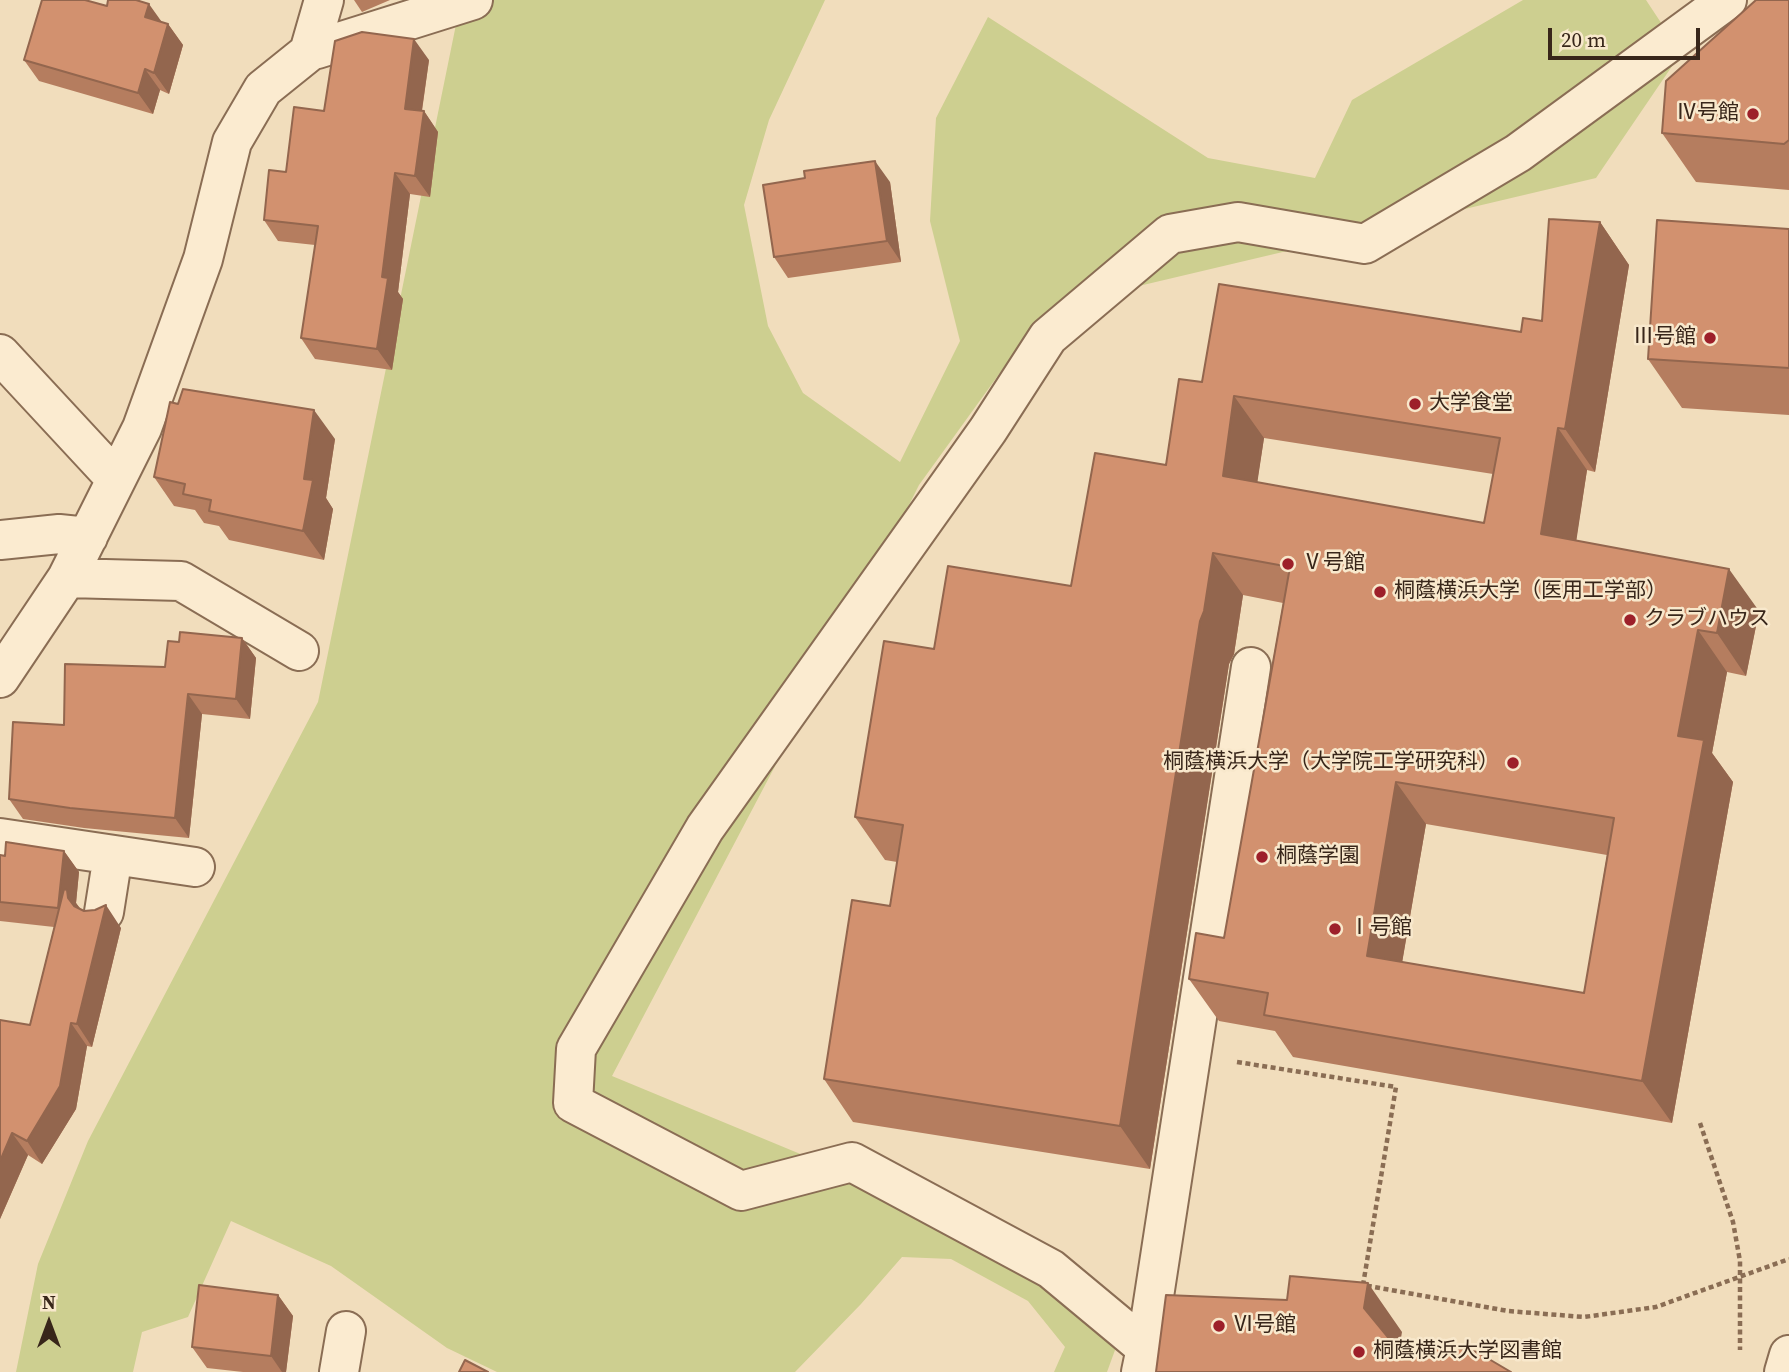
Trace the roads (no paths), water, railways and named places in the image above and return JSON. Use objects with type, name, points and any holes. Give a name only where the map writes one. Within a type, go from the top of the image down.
[{"type":"street","points":[[309,52],[324,0]]},
{"type":"street","points":[[0,678],[67,578],[142,428],[203,259],[232,142],[263,89],[309,52],[473,0]]},
{"type":"street","points":[[1144,1360],[1051,1269],[852,1162],[741,1191],[573,1103],[576,1049],[705,828],[988,430],[1048,337],[1170,234],[1238,222],[1365,244],[1518,153],[1727,0]]},
{"type":"street","points":[[0,354],[116,479]]},
{"type":"street","points":[[0,540],[60,534],[88,537]]},
{"type":"street","points":[[67,578],[181,581],[299,651]]},
{"type":"street","points":[[1144,1360],[1251,667]]},
{"type":"street","points":[[0,838],[195,867]]},
{"type":"street","points":[[104,912],[113,855]]},
{"type":"street","points":[[339,1372],[346,1331]]},
{"type":"street","points":[[1784,1372],[1789,1355]]},
{"type":"place","name":"Ⅳ号館","points":[[1753,114]]},
{"type":"place","name":"Ⅲ号館","points":[[1710,338]]},
{"type":"place","name":"大学食堂","points":[[1415,404]]},
{"type":"place","name":"Ⅴ号館","points":[[1288,564]]},
{"type":"place","name":"桐蔭横浜大学（医用工学部）","points":[[1380,592]]},
{"type":"place","name":"クラブハウス","points":[[1630,620]]},
{"type":"place","name":"桐蔭横浜大学（大学院工学研究科）","points":[[1513,763]]},
{"type":"place","name":"桐蔭学園","points":[[1262,857]]},
{"type":"place","name":"Ⅰ号館","points":[[1335,929]]},
{"type":"place","name":"Ⅵ号館","points":[[1219,1326]]},
{"type":"place","name":"桐蔭横浜大学図書館","points":[[1359,1352]]}]
